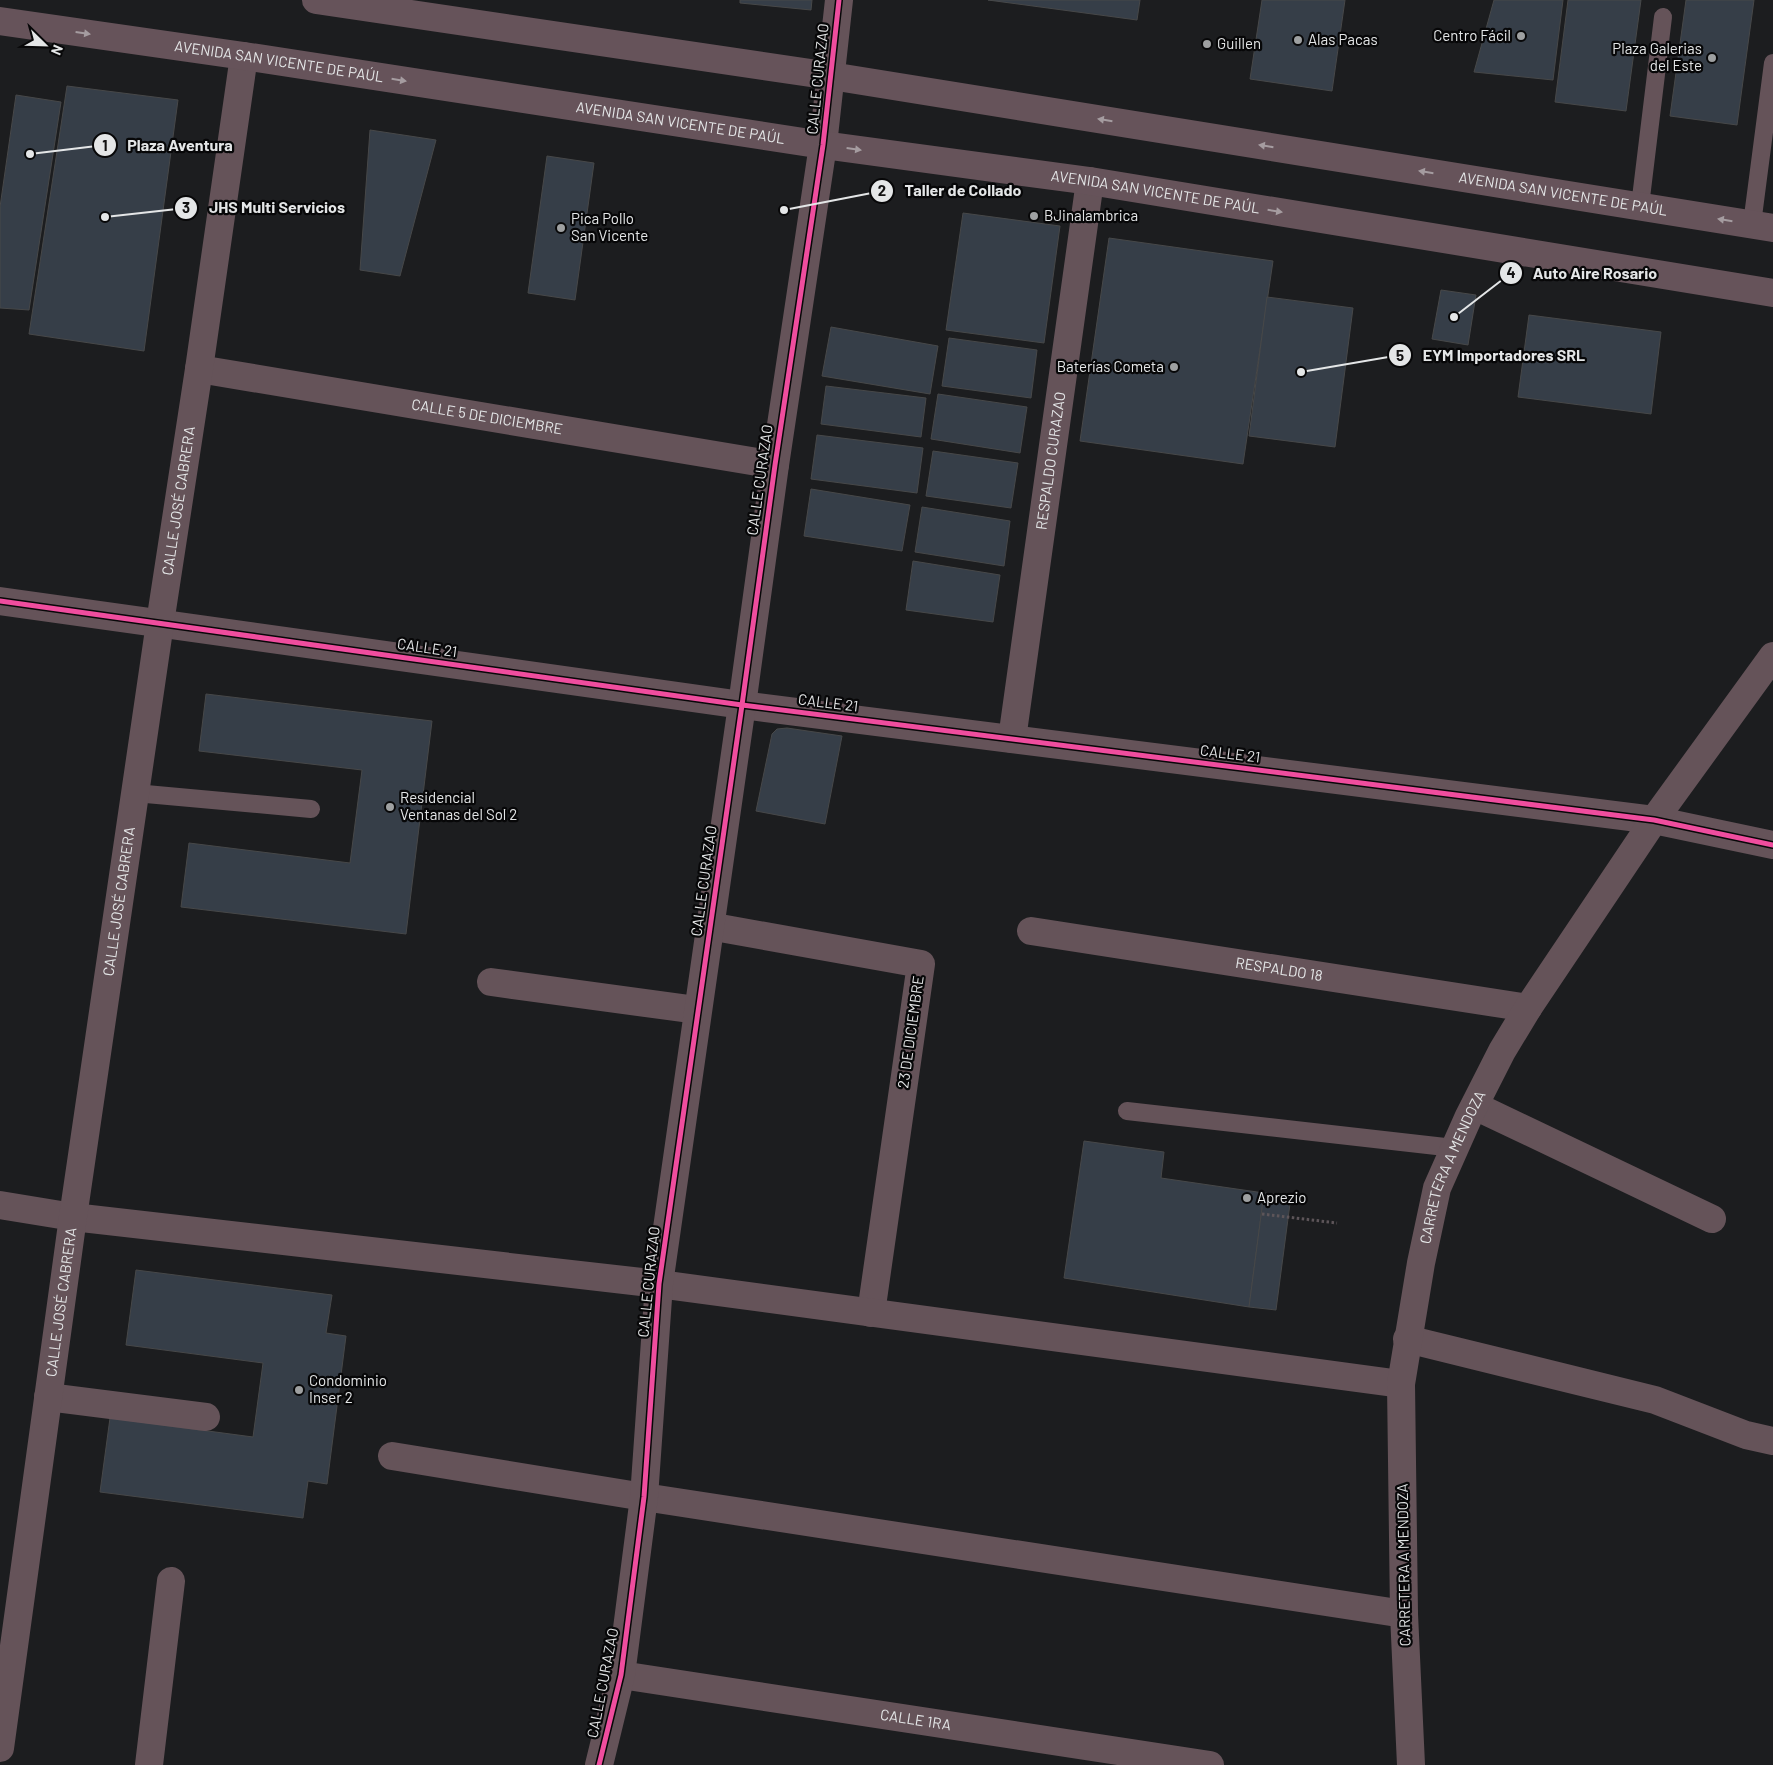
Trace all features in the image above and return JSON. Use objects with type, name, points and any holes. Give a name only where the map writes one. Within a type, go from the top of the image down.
[{"type":"main road","name":"AVENIDA SAN VICENTE DE PAÚL","points":[[316,0],[831,76],[1762,226]]},
{"type":"main road","name":"AVENIDA SAN VICENTE DE PAÚL","points":[[0,21],[823,144],[1090,181],[1773,293]]},
{"type":"street","name":"CALLE CURAZAO","points":[[600,1765],[621,1675],[644,1497],[659,1284],[775,465],[823,144],[839,0]]},
{"type":"street","name":"CALLE JOSÉ CABRERA","points":[[0,1748],[48,1397],[135,793],[244,56]]},
{"type":"street","name":"RESPALDO CURAZAO","points":[[1012,739],[1090,181]]},
{"type":"street","name":"CALLE 5 DE DICIEMBRE","points":[[199,369],[775,465]]},
{"type":"street","name":"CALLE 21","points":[[0,601],[742,705],[1654,820],[1773,844]]},
{"type":"street","name":"CARRETERA A MENDOZA","points":[[1411,1765],[1404,1614],[1401,1384],[1407,1339],[1431,1211],[1438,1188],[1454,1148],[1502,1051],[1528,1008],[1654,820],[1773,656]]},
{"type":"street","name":"23 DE DICIEMBRE","points":[[709,926],[921,964],[871,1313]]},
{"type":"street","name":"RESPALDO 18","points":[[1031,931],[1528,1008]]},
{"type":"street","points":[[491,982],[697,1010]]},
{"type":"street","points":[[1475,1106],[1712,1218]]},
{"type":"street","points":[[0,1205],[74,1217],[659,1284],[1401,1384]]},
{"type":"street","points":[[1407,1339],[1655,1400],[1746,1434],[1773,1442]]},
{"type":"street","points":[[48,1397],[206,1417]]},
{"type":"street","points":[[392,1456],[644,1497],[1404,1614]]},
{"type":"street","points":[[149,1765],[171,1581]]},
{"type":"street","name":"CALLE 1RA","points":[[621,1675],[1210,1765]]},
{"type":"lane","points":[[1640,206],[1664,17]]},
{"type":"lane","points":[[1762,226],[1773,63]]},
{"type":"lane","points":[[135,793],[311,809]]},
{"type":"lane","points":[[1127,1111],[1454,1148]]},
{"type":"path","points":[[1262,1214],[1337,1223]]},
{"type":"building","points":[[740,0],[812,0],[811,10],[740,3]]},
{"type":"building","points":[[988,0],[1140,0],[1137,20]]},
{"type":"building","name":"Alas Pacas","points":[[1262,0],[1345,0],[1332,91],[1250,79]]},
{"type":"building","name":"Centro Fácil","points":[[1494,0],[1563,0],[1553,80],[1474,72]]},
{"type":"building","name":"Plaza Galerias del Este","points":[[1568,0],[1641,0],[1626,111],[1555,102]]},
{"type":"building","name":"Plaza Galerias del Este","points":[[1686,0],[1754,0],[1737,125],[1670,116]]},
{"type":"building","points":[[67,86],[178,100],[144,351],[29,334]]},
{"type":"building","points":[[16,95],[61,102],[29,310],[0,308],[0,207]]},
{"type":"building","points":[[370,130],[436,140],[400,276],[360,270]]},
{"type":"building","name":"Pica Pollo San Vicente","points":[[547,156],[594,163],[575,300],[528,293]]},
{"type":"building","points":[[963,213],[1060,226],[1044,343],[946,330]]},
{"type":"building","name":"Baterías Cometa","points":[[1109,238],[1273,261],[1243,464],[1080,441]]},
{"type":"building","points":[[1441,290],[1476,295],[1468,345],[1432,339]]},
{"type":"building","points":[[1267,297],[1353,308],[1335,447],[1249,436]]},
{"type":"building","points":[[1529,315],[1661,332],[1651,414],[1518,397]]},
{"type":"building","points":[[831,327],[938,346],[930,394],[822,376]]},
{"type":"building","points":[[949,338],[1037,350],[1031,398],[942,386]]},
{"type":"building","points":[[826,386],[926,398],[921,437],[821,424]]},
{"type":"building","points":[[938,394],[1027,407],[1020,453],[931,439]]},
{"type":"building","points":[[817,435],[923,448],[917,493],[811,479]]},
{"type":"building","points":[[933,451],[1018,463],[1011,508],[926,496]]},
{"type":"building","points":[[811,489],[910,505],[902,551],[804,536]]},
{"type":"building","points":[[922,507],[1010,521],[1004,566],[915,552]]},
{"type":"building","points":[[913,561],[1000,575],[993,622],[906,610]]},
{"type":"building","name":"Residencial Ventanas del Sol 2","points":[[206,694],[432,721],[406,934],[181,907],[189,843],[350,863],[362,770],[199,751]]},
{"type":"building","points":[[787,728],[842,736],[825,824],[756,811],[772,734],[777,729]]},
{"type":"building","points":[[1084,1141],[1164,1152],[1161,1178],[1264,1193],[1249,1307],[1064,1278]]},
{"type":"building","points":[[1264,1193],[1291,1196],[1276,1310],[1249,1307]]},
{"type":"building","name":"Condominio Inser 2","points":[[136,1270],[332,1295],[326,1333],[346,1336],[327,1484],[308,1481],[303,1518],[100,1492],[110,1418],[253,1437],[263,1363],[126,1345]]},
{"type":"cycle path","points":[[599,1765],[621,1675],[644,1497],[659,1284],[775,465],[823,145],[839,0]]},
{"type":"cycle path","points":[[0,601],[742,705],[1654,820],[1773,845]]},
{"type":"place","name":"Centro Fácil","points":[[1521,36]]},
{"type":"place","name":"Alas Pacas","points":[[1298,40]]},
{"type":"place","name":"Guillen","points":[[1207,44]]},
{"type":"place","name":"Plaza Galerias del Este","points":[[1712,58]]},
{"type":"place","name":"Plaza Aventura","points":[[30,154]]},
{"type":"place","name":"Taller de Collado","points":[[784,210]]},
{"type":"place","name":"BJinalambrica","points":[[1034,216]]},
{"type":"place","name":"JHS Multi Servicios","points":[[105,217]]},
{"type":"place","name":"Pica Pollo San Vicente","points":[[561,228]]},
{"type":"place","name":"Auto Aire Rosario","points":[[1454,317]]},
{"type":"place","name":"Baterías Cometa","points":[[1174,367]]},
{"type":"place","name":"EYM Importadores SRL","points":[[1301,372]]},
{"type":"place","name":"Residencial Ventanas del Sol 2","points":[[390,807]]},
{"type":"place","name":"Aprezio","points":[[1247,1198]]},
{"type":"place","name":"Condominio Inser 2","points":[[299,1390]]}]
